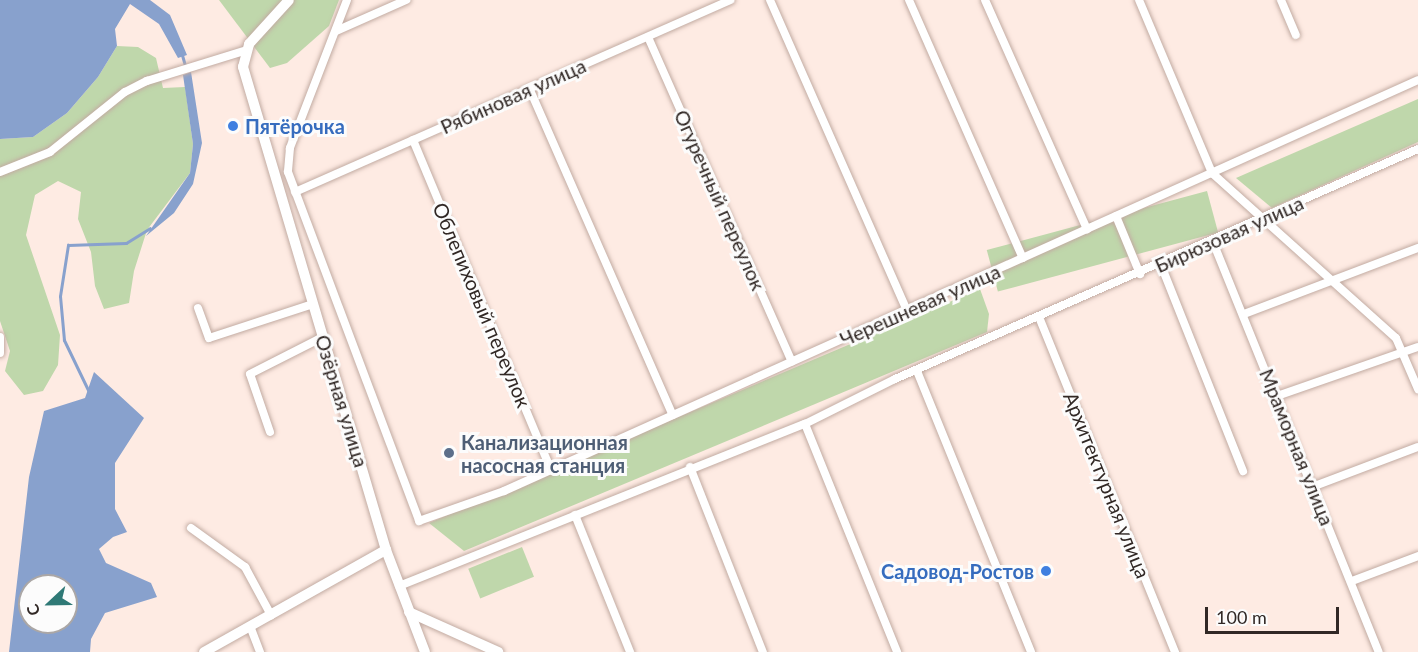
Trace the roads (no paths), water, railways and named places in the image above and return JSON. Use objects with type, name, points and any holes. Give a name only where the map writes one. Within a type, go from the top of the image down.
[{"type":"street","points":[[0,172],[34,161],[125,92],[173,71],[244,51],[289,0]]},
{"type":"street","points":[[295,192],[288,172],[290,148],[348,0]]},
{"type":"street","points":[[336,31],[406,0]]},
{"type":"street","name":"Рябиновая улица","points":[[295,192],[731,0]]},
{"type":"street","points":[[770,0],[907,311]]},
{"type":"street","points":[[909,0],[1023,258]]},
{"type":"street","points":[[986,0],[1087,230]]},
{"type":"street","points":[[1138,0],[1212,173],[1396,338],[1404,352],[1418,389]]},
{"type":"street","points":[[1281,0],[1296,36]]},
{"type":"street","name":"Огуречный переулок","points":[[648,37],[792,362]]},
{"type":"street","name":"Озёрная улица","points":[[244,51],[243,67],[386,550],[425,652]]},
{"type":"street","name":"Черешневая улица","points":[[295,192],[419,521],[551,470],[1418,80]]},
{"type":"street","points":[[530,90],[673,415]]},
{"type":"street","name":"Облепиховый переулок","points":[[413,140],[551,470]]},
{"type":"street","name":"Бирюзовая улица","points":[[399,586],[690,466],[805,423],[1418,149]]},
{"type":"street","points":[[1116,216],[1140,274]]},
{"type":"street","name":"Мраморная улица","points":[[1213,242],[1379,652]]},
{"type":"street","points":[[1244,314],[1418,248]]},
{"type":"street","points":[[1161,265],[1243,471]]},
{"type":"street","points":[[198,308],[209,338],[313,304]]},
{"type":"street","name":"Архитектурная улица","points":[[1039,317],[1175,652]]},
{"type":"street","points":[[0,337],[0,352]]},
{"type":"street","points":[[270,432],[250,374],[323,337]]},
{"type":"street","points":[[1277,396],[1418,347]]},
{"type":"street","points":[[917,371],[1031,652]]},
{"type":"street","points":[[805,423],[897,652]]},
{"type":"street","points":[[1312,487],[1418,447]]},
{"type":"street","points":[[690,466],[763,652]]},
{"type":"street","points":[[575,515],[630,652]]},
{"type":"street","points":[[191,528],[245,567],[271,615]]},
{"type":"street","points":[[204,652],[386,550]]},
{"type":"street","points":[[1352,581],[1418,556]]},
{"type":"street","points":[[410,612],[498,652]]},
{"type":"street","points":[[250,626],[260,652]]},
{"type":"water","points":[[0,0],[150,0],[170,15],[187,55],[178,58],[159,24],[130,4],[115,29],[117,46],[98,77],[67,113],[33,137],[0,139]]},
{"type":"water","points":[[191,72],[202,143],[193,184],[174,213],[146,236],[190,173],[193,144],[183,75]]},
{"type":"water","points":[[94,372],[144,418],[115,463],[115,509],[127,532],[113,537],[99,549],[106,563],[151,583],[157,597],[105,613],[91,639],[90,652],[9,652],[29,477],[44,411],[85,398]]},
{"type":"waterway","points":[[182,55],[186,69]]},
{"type":"waterway","points":[[89,392],[64,340],[60,296],[68,245],[126,243],[150,228]]},
{"type":"place","name":"Пятёрочка","points":[[233,126]]},
{"type":"place","name":"Канализационная насосная станция","points":[[449,453]]},
{"type":"place","name":"Садовод-Ростов","points":[[1046,571]]}]
